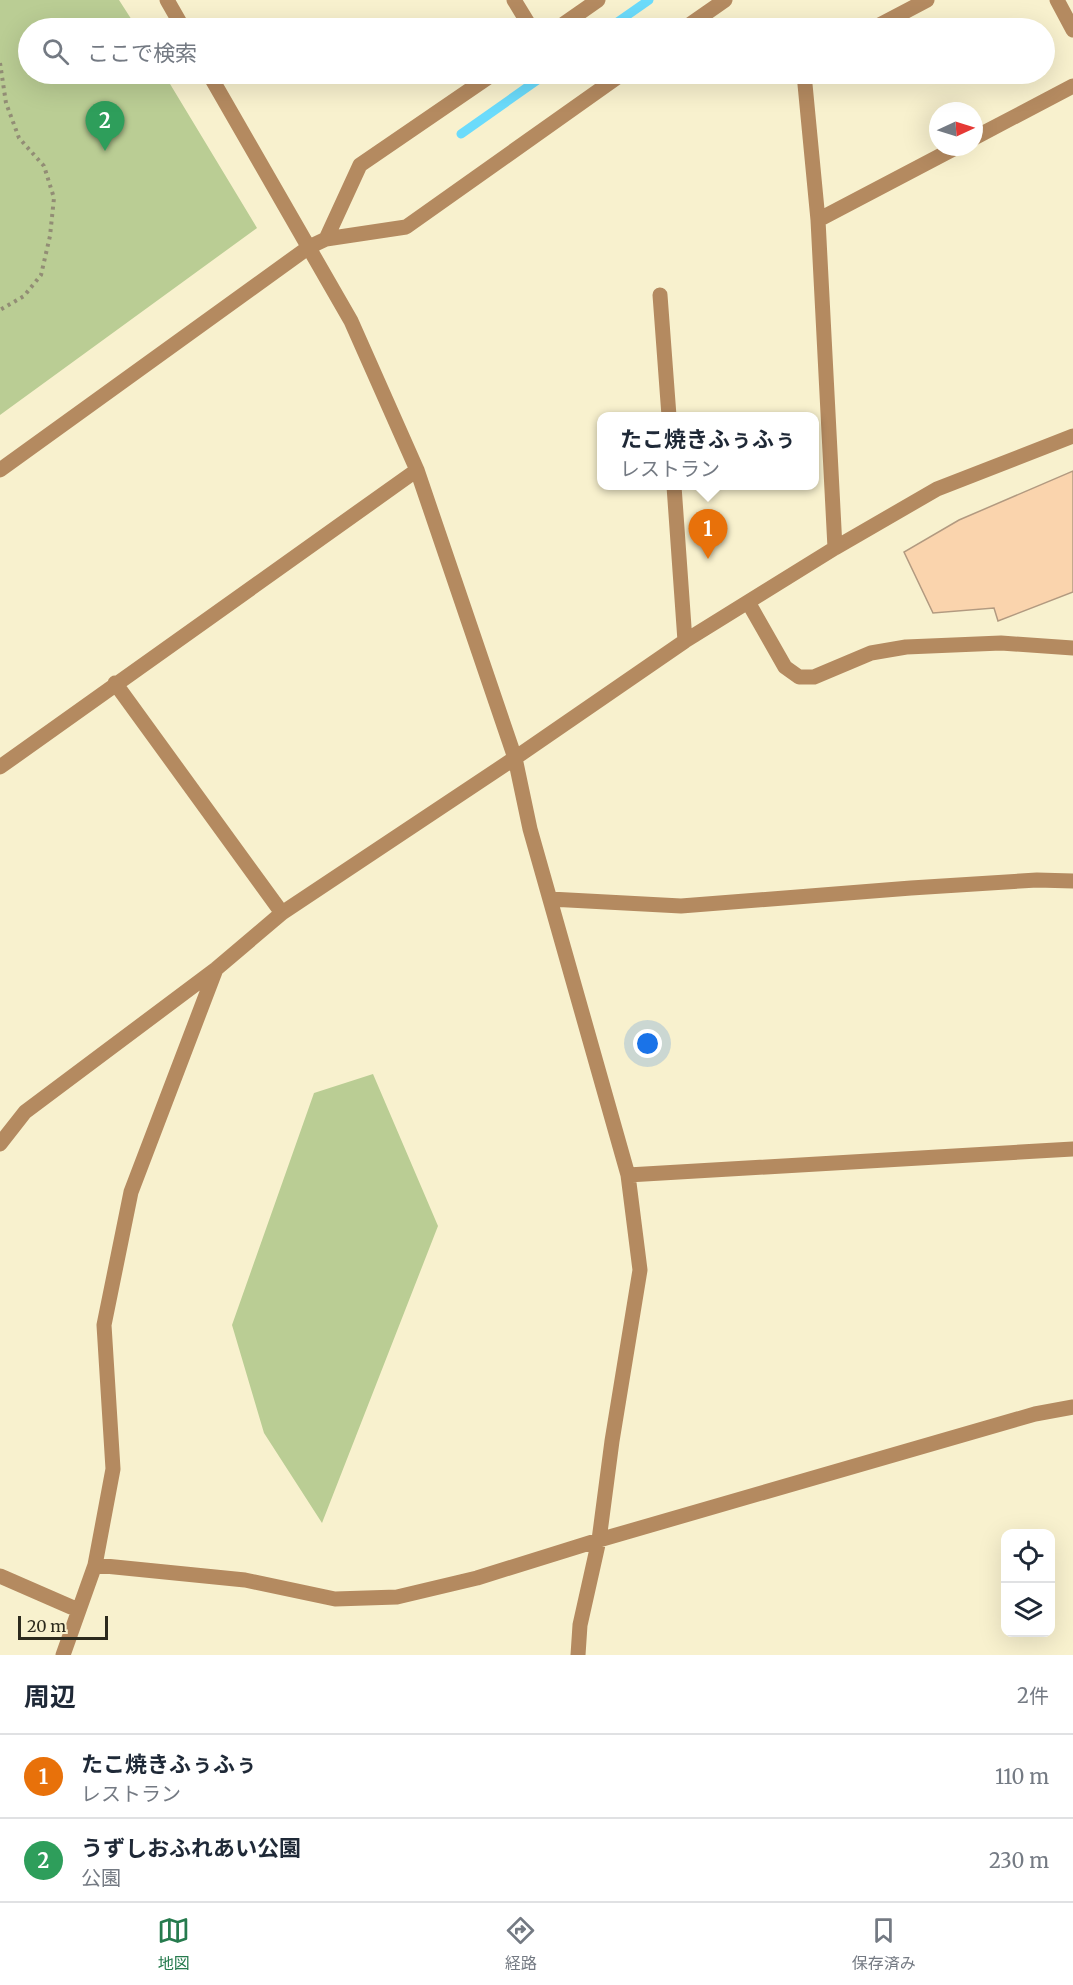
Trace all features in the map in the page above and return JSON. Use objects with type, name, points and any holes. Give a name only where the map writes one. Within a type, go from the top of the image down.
[{"type":"street","points":[[166,0],[177,18]]},
{"type":"street","points":[[514,0],[525,18]]},
{"type":"street","points":[[572,18],[598,0]]},
{"type":"street","points":[[699,18],[725,0]]},
{"type":"street","points":[[892,18],[927,0]]},
{"type":"street","points":[[1057,0],[1073,30]]},
{"type":"street","points":[[215,84],[351,321],[417,470],[515,758],[530,829],[628,1176],[640,1270],[612,1441],[599,1540],[580,1624],[578,1655]]},
{"type":"street","points":[[326,239],[360,165],[478,84]]},
{"type":"street","points":[[0,470],[309,247],[326,239],[406,227],[608,84]]},
{"type":"street","points":[[805,84],[818,220],[835,548]]},
{"type":"street","points":[[983,133],[1073,86]]},
{"type":"street","points":[[818,220],[940,156]]},
{"type":"street","points":[[660,295],[669,412]]},
{"type":"street","points":[[0,1144],[25,1112],[216,969],[282,914],[685,641],[835,548],[937,489],[1073,436]]},
{"type":"street","points":[[0,766],[417,470]]},
{"type":"street","points":[[674,490],[685,641]]},
{"type":"street","points":[[748,602],[785,667],[799,677],[814,677],[870,653],[906,647],[1001,643],[1073,648]]},
{"type":"street","points":[[115,683],[282,914]]},
{"type":"street","points":[[550,899],[681,906],[945,885],[1037,880],[1073,881]]},
{"type":"street","points":[[63,1655],[95,1565],[113,1469],[104,1325],[131,1192],[216,969]]},
{"type":"street","points":[[628,1176],[1073,1149]]},
{"type":"street","points":[[95,1565],[244,1580],[335,1599],[397,1597],[477,1578],[599,1540],[1035,1414],[1073,1407]]},
{"type":"street","points":[[0,1576],[78,1610]]},
{"type":"path","points":[[0,63],[6,103],[20,138],[44,166],[54,198],[50,236],[41,275],[24,296],[0,310]]},
{"type":"green space","points":[[0,0],[119,0],[131,18],[18,18],[18,84],[170,84],[257,228],[0,415]]},
{"type":"green space","points":[[373,1074],[438,1226],[322,1523],[264,1433],[232,1325],[314,1093]]},
{"type":"building","points":[[1073,471],[1073,592],[998,621],[994,608],[933,613],[904,552],[959,520]]},
{"type":"waterway","points":[[623,18],[649,0]]},
{"type":"waterway","points":[[461,134],[532,84]]},
{"type":"place","name":"うずしおふれあい公園","points":[[105,151]]},
{"type":"place","name":"たこ焼きふぅふぅ","points":[[708,559]]}]
